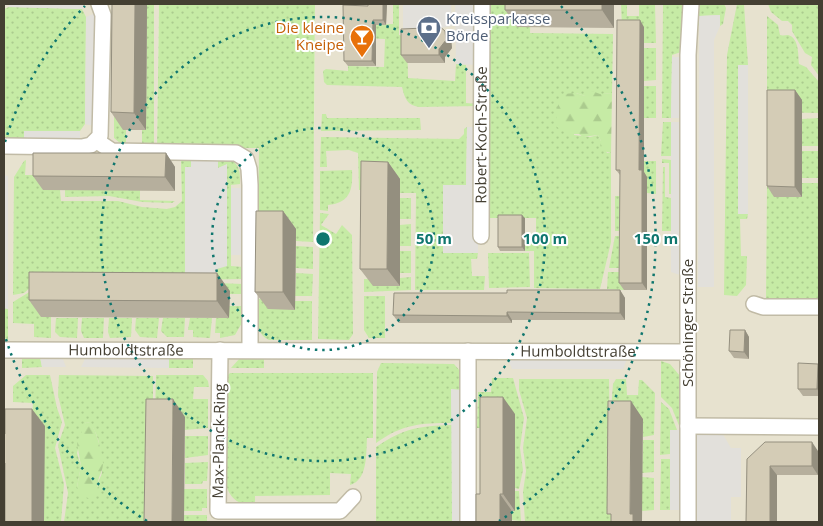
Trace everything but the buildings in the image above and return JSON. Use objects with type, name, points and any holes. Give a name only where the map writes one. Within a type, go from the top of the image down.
[{"type":"street","points":[[4,146],[82,147],[97,141],[102,129],[103,15],[99,4]]},
{"type":"street","name":"Robert-Koch-Straße","points":[[481,236],[482,4]]},
{"type":"street","name":"Schöninger Straße","points":[[688,522],[688,31],[691,4]]},
{"type":"street","points":[[97,141],[112,152],[236,153],[246,159],[250,185],[250,350]]},
{"type":"street","points":[[754,304],[763,307],[819,307]]},
{"type":"street","name":"Humboldtstraße","points":[[4,350],[688,352]]},
{"type":"street","name":"Max-Planck-Ring","points":[[220,350],[218,511],[340,511],[354,497]]},
{"type":"street","points":[[468,351],[468,522]]},
{"type":"street","points":[[688,426],[819,427]]},
{"type":"shaded area","points":[[4,4],[159,4],[157,148],[314,140],[315,4],[819,4],[819,522],[4,522]]},
{"type":"shaded area","points":[[9,4],[83,4],[82,9],[9,7]]},
{"type":"shaded area","points":[[403,4],[451,4],[452,26],[403,34]]},
{"type":"shaded area","points":[[455,4],[479,4],[478,65],[456,64]]},
{"type":"shaded area","points":[[95,13],[94,126],[85,124],[86,17]]},
{"type":"shaded area","points":[[720,15],[720,26],[714,40],[714,287],[698,287],[699,16]]},
{"type":"shaded area","points":[[672,57],[681,57],[681,118],[671,118]]},
{"type":"shaded area","points":[[738,65],[748,65],[748,214],[738,214]]},
{"type":"shaded area","points":[[671,122],[681,122],[680,275],[671,272]]},
{"type":"shaded area","points":[[467,127],[478,127],[478,253],[443,253],[443,185],[466,185]]},
{"type":"shaded area","points":[[24,131],[80,131],[80,141],[24,141]]},
{"type":"shaded area","points":[[191,160],[218,160],[218,168],[227,164],[227,266],[217,269],[217,274],[185,274],[185,167],[191,167]]},
{"type":"shaded area","points":[[4,175],[8,176],[8,309],[4,308]]},
{"type":"shaded area","points":[[231,188],[243,188],[243,255],[231,255]]},
{"type":"shaded area","points":[[40,357],[62,357],[66,367],[42,367]]},
{"type":"shaded area","points":[[86,357],[169,357],[169,368],[81,367]]},
{"type":"shaded area","points":[[508,359],[627,359],[623,369],[512,369]]},
{"type":"shaded area","points":[[451,389],[464,390],[465,522],[452,522]]},
{"type":"shaded area","points":[[670,430],[680,430],[681,510],[670,510]]},
{"type":"shaded area","points":[[721,431],[731,448],[741,448],[741,497],[731,497],[731,520],[741,520],[741,522],[697,522],[697,432]]},
{"type":"green space","points":[[147,4],[154,4],[154,143],[142,143],[142,130],[146,130]]},
{"type":"green space","points":[[159,4],[315,4],[313,242],[296,241],[295,229],[258,239],[259,148],[157,148]]},
{"type":"green space","points":[[393,4],[399,4],[399,35],[407,37],[408,78],[455,81],[456,64],[466,65],[466,103],[478,104],[478,106],[419,107],[407,101],[402,87],[327,85],[324,82],[323,71],[326,69],[348,71],[348,66],[384,67],[385,39],[360,38],[360,25],[393,24]]},
{"type":"green space","points":[[489,4],[531,4],[530,33],[613,34],[612,93],[585,96],[576,93],[574,135],[590,137],[598,135],[607,153],[611,153],[611,242],[600,289],[534,288],[534,251],[525,251],[525,240],[536,240],[536,218],[488,218]]},
{"type":"green space","points":[[621,4],[627,4],[627,16],[639,16],[639,4],[655,4],[656,43],[644,43],[644,27],[622,27]]},
{"type":"green space","points":[[663,4],[682,4],[683,9],[681,52],[672,55],[671,118],[662,118]]},
{"type":"green space","points":[[700,4],[724,4],[726,8],[723,24],[720,26],[720,15],[699,16],[699,26],[698,25]]},
{"type":"green space","points":[[737,4],[744,4],[748,65],[738,66],[738,213],[748,214],[747,219],[740,219],[741,256],[747,256],[746,285],[737,296],[724,295],[727,55]]},
{"type":"green space","points":[[768,4],[819,4],[819,76],[811,65],[812,57],[805,53],[792,31],[792,25],[788,21],[782,21],[771,12]]},
{"type":"green space","points":[[9,7],[82,9],[86,17],[85,124],[80,131],[24,131],[24,141],[4,139],[4,9]]},
{"type":"green space","points":[[767,16],[778,25],[780,35],[788,35],[795,40],[798,48],[799,64],[806,67],[819,82],[819,113],[767,112]]},
{"type":"green space","points":[[644,48],[656,48],[656,80],[644,81]]},
{"type":"green space","points":[[644,86],[656,86],[656,118],[644,118]]},
{"type":"green space","points":[[592,91],[600,94],[612,93],[611,153],[600,150],[601,141],[598,135],[583,137],[579,134],[568,134],[557,127],[556,110],[563,94],[576,93],[585,96]]},
{"type":"green space","points":[[322,114],[326,114],[327,118],[420,118],[421,130],[321,131]]},
{"type":"green space","points":[[114,116],[126,130],[126,143],[120,143],[114,138]]},
{"type":"green space","points":[[819,118],[819,146],[802,146],[802,119]]},
{"type":"green space","points":[[663,122],[671,122],[671,156],[661,156]]},
{"type":"green space","points":[[467,127],[466,186],[444,185],[443,252],[478,253],[477,259],[471,259],[472,276],[485,276],[484,290],[415,290],[416,193],[400,193],[400,179],[373,190],[359,190],[358,153],[349,150],[326,151],[327,167],[320,167],[321,137],[459,139]]},
{"type":"green space","points":[[802,151],[819,151],[819,178],[802,178]]},
{"type":"green space","points":[[228,159],[238,166],[240,176],[240,184],[231,185],[231,266],[244,267],[243,279],[36,283],[24,293],[13,295],[14,177],[24,161],[26,160],[25,175],[37,175],[43,190],[60,190],[61,201],[118,201],[142,207],[167,209],[175,207],[182,201],[181,161],[191,160],[191,167],[186,167],[217,273],[227,165],[218,168],[218,160]]},
{"type":"green space","points":[[662,159],[671,160],[671,194],[669,194],[669,163],[662,163]]},
{"type":"green space","points":[[644,161],[656,161],[656,194],[647,193]]},
{"type":"green space","points":[[663,167],[665,167],[665,197],[671,198],[671,231],[662,231]]},
{"type":"green space","points":[[352,170],[351,189],[346,198],[341,202],[328,205],[328,211],[320,210],[320,171]]},
{"type":"green space","points":[[767,183],[819,183],[819,303],[766,300]]},
{"type":"green space","points":[[65,190],[140,190],[140,200],[175,201],[172,203],[142,202],[109,196],[65,197]]},
{"type":"green space","points":[[615,196],[624,196],[624,231],[615,231]]},
{"type":"green space","points":[[400,198],[411,198],[411,219],[400,219]]},
{"type":"green space","points":[[320,213],[329,214],[321,225],[336,234],[342,225],[352,235],[353,334],[349,340],[318,339]]},
{"type":"green space","points":[[411,224],[411,246],[400,246],[400,225]]},
{"type":"green space","points":[[615,236],[624,236],[624,268],[609,268]]},
{"type":"green space","points":[[296,246],[313,247],[313,269],[295,268]]},
{"type":"green space","points":[[400,251],[411,251],[411,273],[400,273]]},
{"type":"green space","points":[[488,253],[529,253],[530,287],[489,288]]},
{"type":"green space","points":[[608,272],[624,272],[624,290],[607,289]]},
{"type":"green space","points":[[296,273],[313,274],[312,296],[295,296]]},
{"type":"green space","points":[[411,277],[411,290],[364,292],[364,279],[373,279],[373,286],[399,286],[400,278]]},
{"type":"green space","points":[[216,283],[243,284],[244,294],[229,294],[229,291]]},
{"type":"green space","points":[[31,291],[51,317],[51,338],[34,337],[34,324],[13,323],[13,302]]},
{"type":"green space","points":[[364,296],[385,296],[385,338],[369,338],[364,330]]},
{"type":"green space","points":[[257,299],[268,299],[295,310],[295,301],[312,301],[312,340],[269,340],[264,337],[258,328]]},
{"type":"green space","points":[[229,306],[243,306],[243,321],[235,335],[220,338],[220,333],[215,333],[216,318],[229,318]]},
{"type":"green space","points":[[4,308],[8,309],[8,341],[4,337]]},
{"type":"green space","points":[[56,318],[78,318],[77,338],[60,337],[55,332]]},
{"type":"green space","points":[[82,318],[104,318],[103,338],[84,338],[81,331]]},
{"type":"green space","points":[[109,318],[132,318],[131,337],[110,338],[108,332]]},
{"type":"green space","points":[[136,318],[159,318],[157,338],[140,337],[135,330]]},
{"type":"green space","points":[[163,318],[185,318],[184,337],[167,337],[161,331]]},
{"type":"green space","points":[[190,318],[212,318],[210,338],[193,337],[193,330],[188,330]]},
{"type":"green space","points":[[22,357],[40,357],[42,367],[22,368]]},
{"type":"green space","points":[[169,358],[193,358],[193,368],[169,368]]},
{"type":"green space","points":[[240,358],[264,358],[264,368],[231,368]]},
{"type":"green space","points":[[661,361],[670,364],[680,376],[680,428],[672,408],[661,397]]},
{"type":"green space","points":[[381,363],[454,364],[460,371],[460,390],[451,390],[452,423],[430,423],[403,428],[376,443],[377,372]]},
{"type":"green space","points":[[230,373],[373,373],[373,438],[367,438],[365,465],[360,478],[350,485],[351,474],[330,473],[330,495],[255,496],[255,506],[236,501],[230,494],[226,484],[227,376]]},
{"type":"green space","points":[[26,375],[50,375],[62,422],[55,448],[64,484],[61,522],[44,522],[44,426],[32,416],[33,403],[13,402],[13,386]]},
{"type":"green space","points":[[59,375],[153,376],[153,404],[145,450],[144,522],[64,522],[68,493],[58,445],[65,425],[58,395]],"holes":[[[86,422],[90,423],[98,440],[102,472],[98,487],[77,487],[81,466],[77,453]]]},
{"type":"green space","points":[[156,375],[203,375],[208,381],[209,387],[194,387],[193,399],[208,399],[208,428],[185,430],[185,417],[155,418]]},
{"type":"green space","points":[[492,378],[513,378],[524,418],[520,448],[523,470],[519,489],[515,488],[515,415],[493,428],[477,428],[478,392],[491,392]]},
{"type":"green space","points":[[519,379],[609,379],[611,522],[525,522],[523,492],[526,471],[523,448],[527,418],[519,390]]},
{"type":"green space","points":[[616,379],[626,379],[627,395],[638,395],[639,380],[642,380],[655,393],[654,435],[643,437],[642,419],[611,410],[613,384]]},
{"type":"green space","points":[[661,402],[669,409],[677,430],[670,430],[670,454],[660,455]]},
{"type":"green space","points":[[86,422],[91,423],[95,431],[101,448],[103,463],[98,483],[98,494],[92,499],[81,496],[77,487],[81,466],[77,443]]},
{"type":"green space","points":[[452,425],[452,522],[376,522],[376,447],[412,429]]},
{"type":"green space","points":[[185,436],[208,436],[208,455],[185,458]]},
{"type":"green space","points":[[643,440],[654,440],[654,472],[642,473]]},
{"type":"green space","points":[[661,459],[670,459],[670,510],[660,510]]},
{"type":"green space","points":[[208,462],[207,481],[203,481],[202,484],[185,484],[185,463]]},
{"type":"green space","points":[[642,477],[654,478],[654,510],[642,511]]},
{"type":"green space","points":[[184,489],[207,489],[207,508],[202,508],[202,511],[184,511]]},
{"type":"green space","points":[[515,491],[519,491],[521,521],[512,520],[512,511],[515,511]]},
{"type":"green space","points":[[184,515],[207,515],[207,522],[184,522]]},
{"type":"place","name":"Kreissparkasse Börde","points":[[429,49]]},
{"type":"place","name":"Die kleine Kneipe","points":[[362,58]]}]
